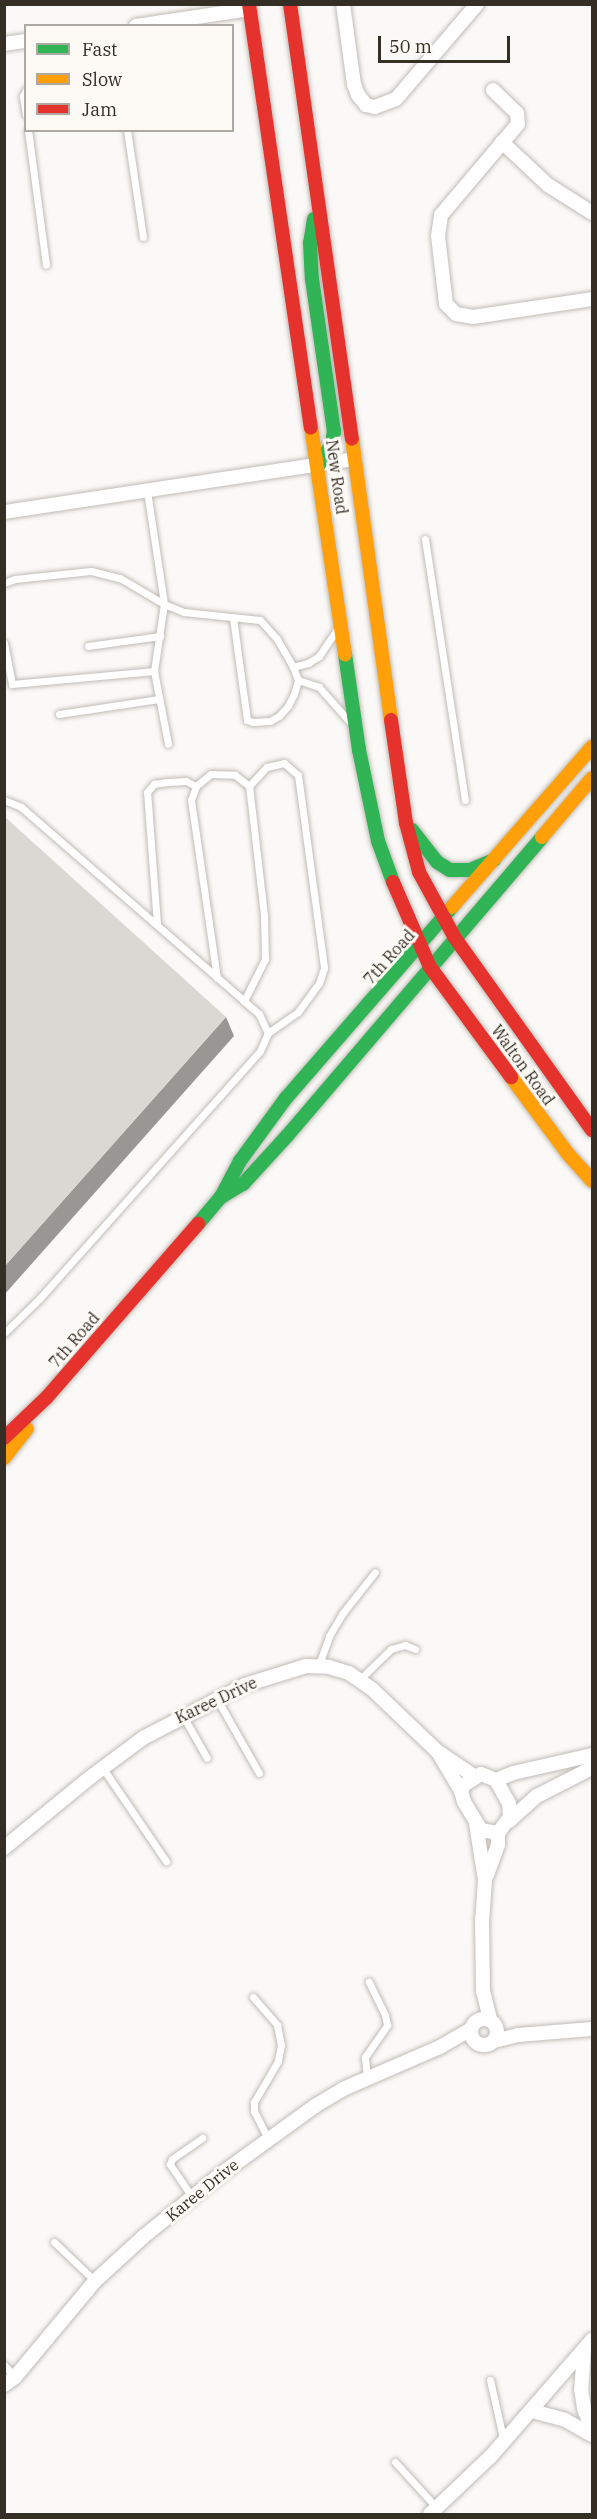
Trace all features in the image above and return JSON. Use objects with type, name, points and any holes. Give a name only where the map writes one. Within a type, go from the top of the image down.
[{"type":"main road","name":"New Road","points":[[290,4],[406,823],[419,872],[444,919]]},
{"type":"main road","name":"New Road","points":[[250,7],[357,733],[378,841],[396,893],[420,946]]},
{"type":"main road","points":[[318,198],[310,243],[312,279],[334,431],[332,443],[319,465]]},
{"type":"main road","name":"7th Road","points":[[4,1438],[47,1397],[221,1197],[240,1161],[286,1098],[497,859],[592,747]]},
{"type":"main road","name":"7th Road","points":[[221,1197],[243,1184],[266,1159],[592,778]]},
{"type":"main road","points":[[406,823],[437,861],[450,870],[470,870],[497,859]]},
{"type":"main road","name":"Walton Road","points":[[444,919],[455,939],[592,1130]]},
{"type":"main road","name":"Walton Road","points":[[420,946],[430,967],[568,1154],[592,1181]]},
{"type":"main road","name":"7th Road","points":[[4,1458],[47,1397]]},
{"type":"street","points":[[342,4],[358,95],[366,105],[375,107],[396,99],[477,4]]},
{"type":"street","points":[[148,24],[250,7]]},
{"type":"street","points":[[4,44],[24,41]]},
{"type":"street","points":[[493,90],[519,116],[518,124],[441,215],[438,236],[446,304],[456,314],[473,317],[592,299]]},
{"type":"street","points":[[502,142],[548,185],[592,213]]},
{"type":"street","points":[[4,512],[356,459]]},
{"type":"street","name":"Karee Drive","points":[[4,1848],[102,1767],[143,1738],[217,1698],[278,1673],[330,1667],[349,1673],[408,1721],[438,1752],[474,1776]]},
{"type":"street","name":"Karee Drive","points":[[438,1752],[461,1791]]},
{"type":"street","points":[[496,1780],[513,1773],[592,1755]]},
{"type":"street","points":[[542,1768],[552,1788]]},
{"type":"street","points":[[476,1824],[485,1833],[503,1828],[537,1796],[592,1768]]},
{"type":"street","points":[[483,1991],[472,2026],[473,2040],[478,2044],[489,2044],[494,2029],[483,1991],[482,1919],[485,1880],[476,1824],[461,1791],[474,1776],[486,1774],[496,1780],[510,1803],[511,1811],[485,1880]]},
{"type":"street","points":[[472,2026],[478,2019],[494,2029],[518,2035],[592,2029]]},
{"type":"street","name":"Karee Drive","points":[[10,2381],[95,2281],[192,2197],[315,2106],[368,2077],[440,2047],[472,2026]]},
{"type":"street","name":"Karee Drive","points":[[440,2047],[478,2044]]},
{"type":"street","points":[[434,2511],[504,2442],[588,2344]]},
{"type":"street","points":[[588,2344],[581,2389],[584,2409],[592,2430]]},
{"type":"street","points":[[561,2376],[581,2389]]},
{"type":"street","points":[[532,2411],[565,2420],[592,2435]]},
{"type":"lane","points":[[28,132],[46,265]]},
{"type":"lane","points":[[127,132],[143,237]]},
{"type":"lane","points":[[147,491],[164,604],[154,670],[168,744]]},
{"type":"lane","points":[[425,539],[465,800]]},
{"type":"lane","points":[[4,583],[15,579],[91,571],[120,578],[164,604],[184,612],[260,620],[277,639],[298,680],[288,706],[279,716],[270,721],[254,723],[247,720],[233,618]]},
{"type":"lane","points":[[293,667],[308,663],[319,656],[341,622]]},
{"type":"lane","points":[[88,646],[160,636]]},
{"type":"lane","points":[[4,643],[12,684],[154,670]]},
{"type":"lane","points":[[298,680],[319,687],[344,714],[357,733]]},
{"type":"lane","points":[[59,714],[159,699]]},
{"type":"lane","points":[[4,1333],[39,1299],[260,1051],[268,1033],[298,1012],[319,983],[324,968],[298,775],[284,763],[267,767],[249,786]]},
{"type":"lane","points":[[218,978],[191,800],[196,786],[210,774],[235,776],[249,786],[264,915],[265,959],[244,1001]]},
{"type":"lane","points":[[157,924],[147,792],[154,784],[167,782],[186,781],[196,786]]},
{"type":"lane","points":[[4,800],[21,807],[259,1014],[268,1033]]},
{"type":"lane","points":[[318,1667],[329,1636],[342,1614],[375,1572]]},
{"type":"lane","points":[[359,1680],[391,1649],[405,1645],[415,1649]]},
{"type":"lane","points":[[217,1698],[259,1773]]},
{"type":"lane","points":[[182,1715],[207,1758]]},
{"type":"lane","points":[[102,1767],[166,1861]]},
{"type":"lane","points":[[368,2077],[365,2056],[387,2025],[385,2015],[369,1982]]},
{"type":"lane","points":[[253,1996],[277,2025],[281,2045],[278,2061],[254,2102],[254,2111],[268,2139]]},
{"type":"lane","points":[[192,2197],[170,2164],[172,2159],[202,2138]]},
{"type":"lane","points":[[54,2242],[95,2281]]},
{"type":"lane","points":[[4,2365],[10,2381]]},
{"type":"lane","points":[[490,2380],[504,2442]]},
{"type":"lane","points":[[395,2462],[434,2511]]},
{"type":"building","points":[[4,816],[226,1017],[4,1267]]},
{"type":"traffic: fast","points":[[314,219],[310,243],[312,279],[334,431],[332,443],[319,465]]},
{"type":"traffic: fast","points":[[345,654],[359,750],[378,841],[393,882]]},
{"type":"traffic: fast","points":[[412,830],[437,862],[450,870],[470,870],[494,860]]},
{"type":"traffic: fast","points":[[221,1197],[243,1184],[287,1136],[542,837]]},
{"type":"traffic: fast","points":[[198,1224],[221,1197],[240,1161],[286,1098],[452,907]]},
{"type":"traffic: slow","points":[[311,427],[345,654]]},
{"type":"traffic: slow","points":[[352,439],[391,720]]},
{"type":"traffic: slow","points":[[452,907],[592,747]]},
{"type":"traffic: slow","points":[[542,837],[592,778]]},
{"type":"traffic: slow","points":[[511,1077],[568,1154],[592,1181]]},
{"type":"traffic: slow","points":[[4,1458],[27,1429]]},
{"type":"traffic: jam","points":[[249,4],[311,427]]},
{"type":"traffic: jam","points":[[290,4],[352,439]]},
{"type":"traffic: jam","points":[[391,720],[406,823],[419,872],[455,938],[592,1130]]},
{"type":"traffic: jam","points":[[393,882],[430,967],[511,1077]]},
{"type":"traffic: jam","points":[[4,1438],[47,1397],[198,1224]]}]
